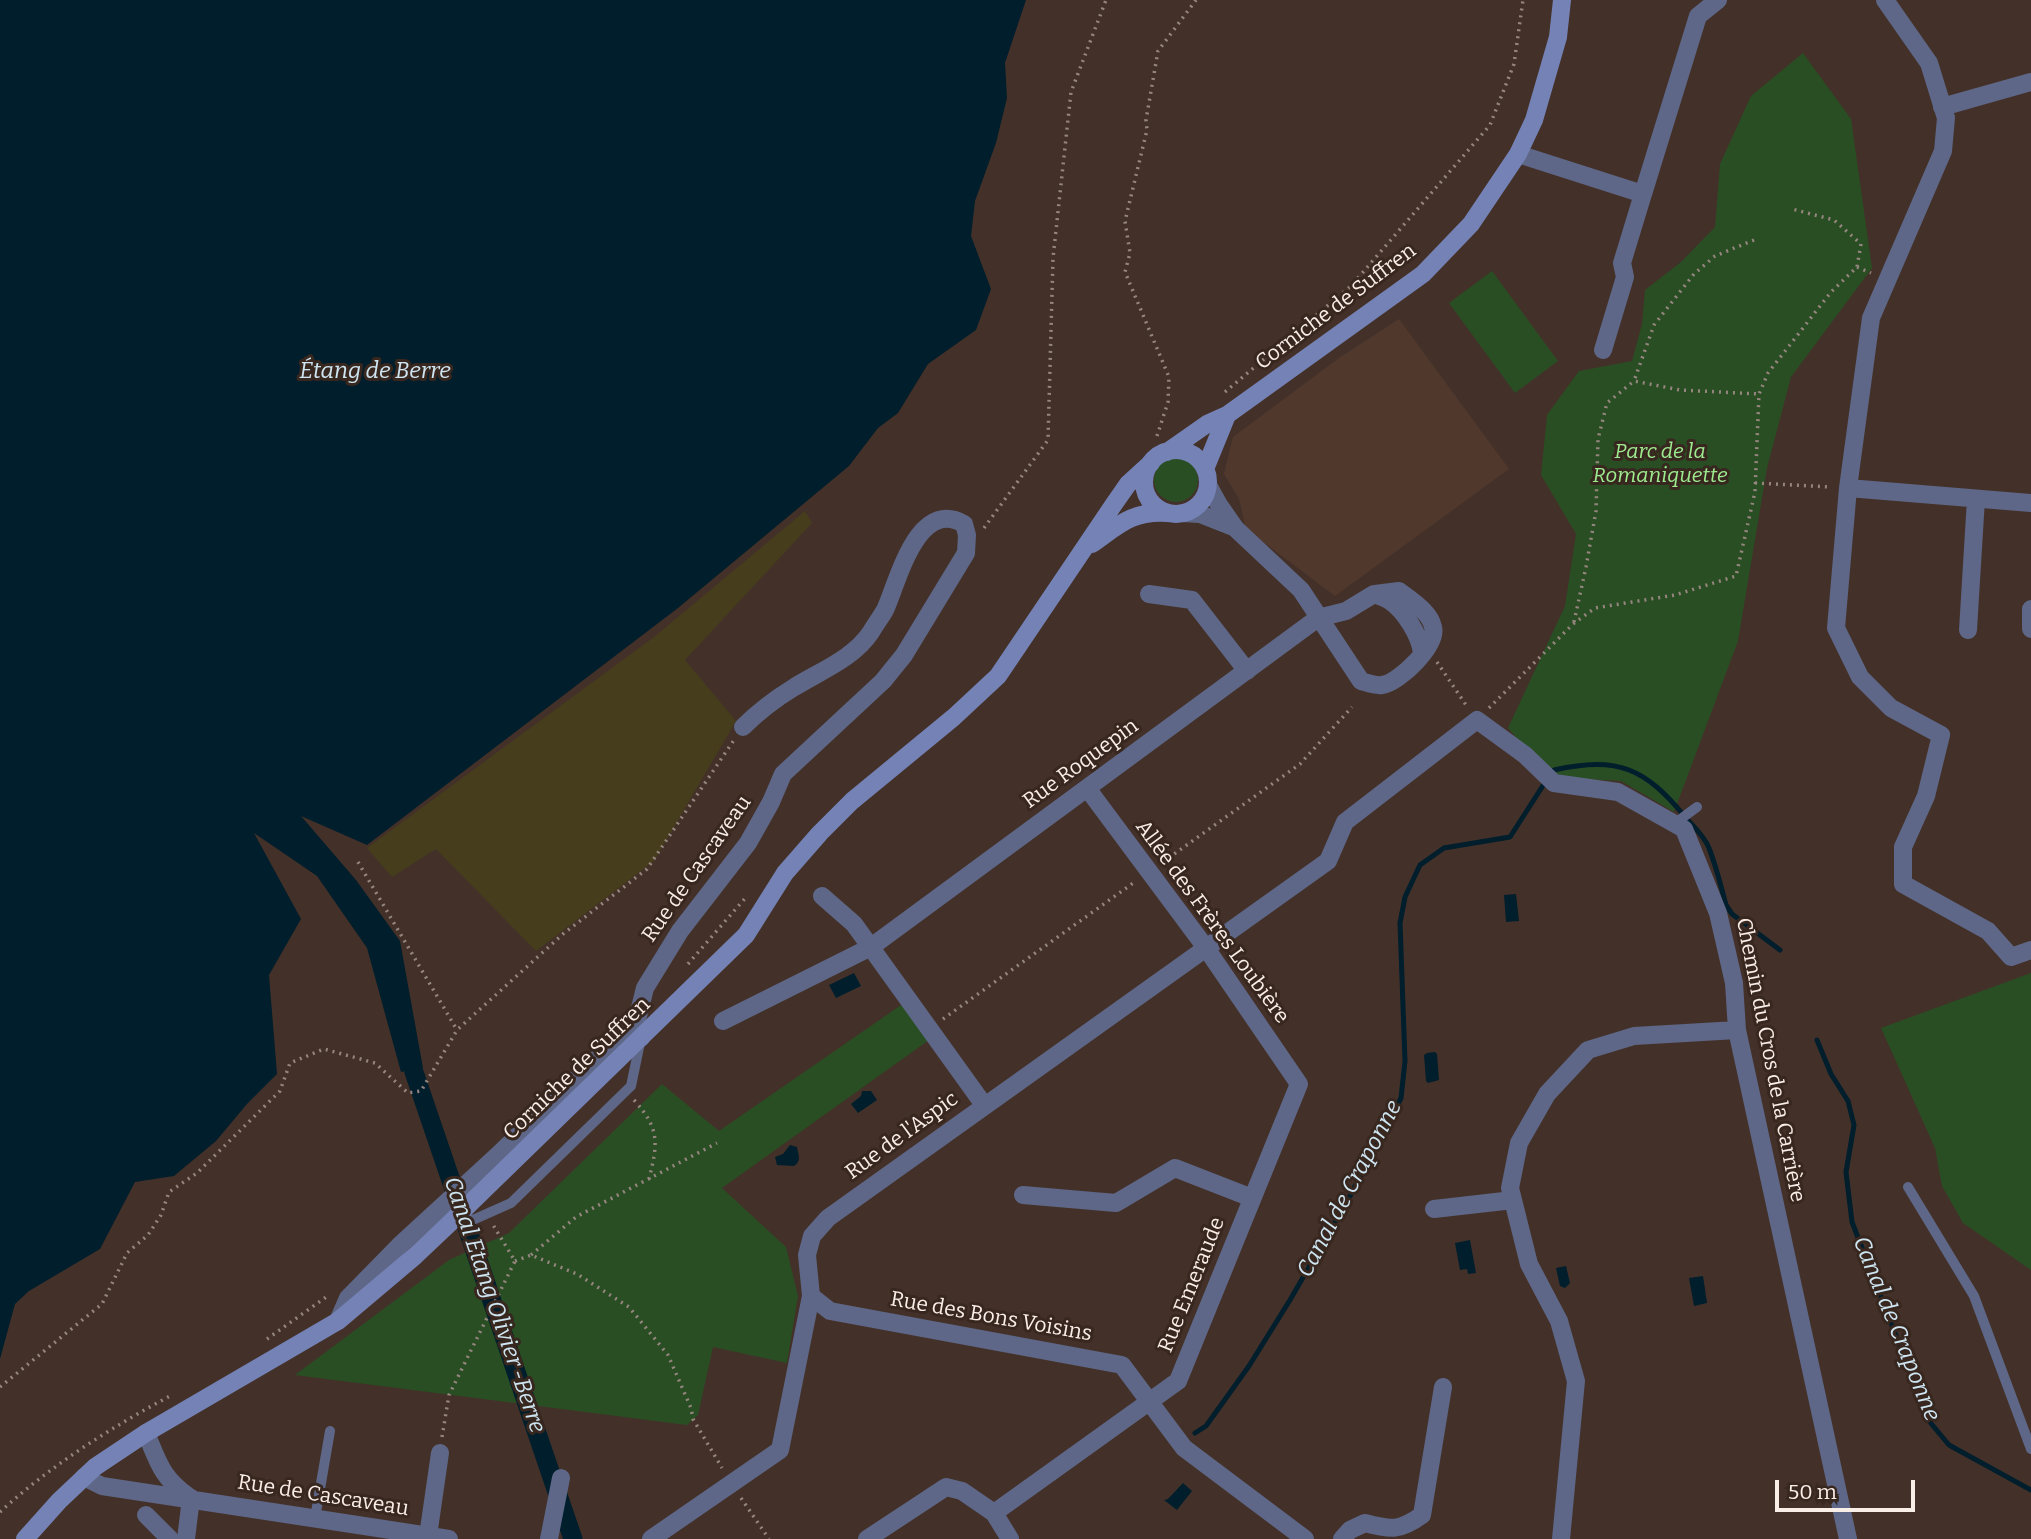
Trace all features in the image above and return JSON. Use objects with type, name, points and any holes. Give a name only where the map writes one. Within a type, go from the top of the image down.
[{"type":"main road","name":"Corniche de Suffren","points":[[1165,444],[1227,415],[1423,274],[1471,224],[1518,154],[1534,120],[1559,37],[1562,0]]},
{"type":"main road","points":[[1207,477],[1193,456],[1165,444],[1146,472],[1146,492],[1150,501],[1175,513],[1201,502],[1227,415]]},
{"type":"main road","name":"Corniche de Suffren","points":[[25,1539],[95,1467],[146,1433],[338,1321],[451,1222],[746,935],[785,873],[820,832],[852,801],[954,717],[998,676],[1128,484],[1151,463]]},
{"type":"main road","name":"Corniche de Suffren","points":[[1083,550],[1116,524],[1135,516],[1149,512],[1175,513]]},
{"type":"street","points":[[1603,350],[1625,277],[1622,263],[1698,16],[1718,0]]},
{"type":"street","points":[[1891,2],[1929,63],[1946,118],[1943,151],[1871,318],[1848,488],[1836,628],[1860,677],[1891,708],[1941,735],[1926,796],[1903,847],[1903,884],[1988,932],[2011,957],[2031,950]]},
{"type":"street","points":[[1942,107],[2031,82]]},
{"type":"street","points":[[1518,154],[1643,194]]},
{"type":"street","points":[[1207,477],[1219,505],[1235,528],[1301,590],[1361,681],[1385,685],[1403,675],[1425,651]]},
{"type":"street","points":[[1848,488],[2031,503]]},
{"type":"street","points":[[1968,630],[1976,499]]},
{"type":"street","points":[[1175,513],[1200,514],[1235,528]]},
{"type":"street","points":[[743,727],[761,709],[850,655],[868,636],[885,610],[907,552],[921,533],[938,521],[958,520],[964,524],[968,535],[966,553]]},
{"type":"street","name":"Rue de Cascaveau","points":[[641,1038],[637,1020],[645,988],[680,931],[748,843],[783,774],[883,681],[904,655],[966,553]]},
{"type":"street","points":[[1149,594],[1192,600],[1247,671]]},
{"type":"street","name":"Rue Roquepin","points":[[723,1021],[872,947],[1318,618],[1346,611],[1374,594],[1391,601],[1425,651]]},
{"type":"street","points":[[2031,609],[2031,629]]},
{"type":"street","name":"Chemin du Cros de la Carrière","points":[[1477,720],[1525,755],[1554,783],[1618,792],[1684,829],[1718,913],[1734,983],[1737,1030],[1848,1539]]},
{"type":"street","name":"Rue de l'Aspic","points":[[651,1539],[780,1450],[811,1296],[807,1255],[812,1236],[828,1218],[1328,861],[1345,822],[1477,720]]},
{"type":"street","name":"Allée des Frères Loubière","points":[[1087,788],[1206,948],[1299,1084]]},
{"type":"street","points":[[822,896],[855,924],[984,1105]]},
{"type":"street","points":[[338,1321],[348,1298],[399,1246],[497,1156],[637,1020]]},
{"type":"street","points":[[1561,1539],[1576,1381],[1559,1321],[1528,1264],[1510,1188],[1519,1143],[1547,1094],[1588,1050],[1634,1036],[1737,1030]]},
{"type":"street","name":"Rue Emeraude","points":[[994,1513],[1178,1381],[1299,1084]]},
{"type":"street","points":[[1023,1195],[1116,1203],[1175,1168],[1252,1198]]},
{"type":"street","points":[[1434,1209],[1513,1200]]},
{"type":"street","name":"Rue des Bons Voisins","points":[[811,1296],[830,1311],[1122,1365],[1184,1448],[1305,1539]]},
{"type":"street","points":[[1342,1539],[1350,1530],[1365,1523],[1387,1528],[1405,1528],[1422,1515],[1443,1387]]},
{"type":"street","points":[[146,1433],[158,1465],[167,1479],[191,1498],[186,1539]]},
{"type":"street","points":[[428,1536],[440,1453]]},
{"type":"street","name":"Rue de Cascaveau","points":[[84,1477],[102,1486],[449,1539]]},
{"type":"street","points":[[549,1539],[561,1478]]},
{"type":"street","points":[[867,1539],[946,1487],[962,1491],[994,1513],[1010,1539]]},
{"type":"street","points":[[146,1515],[170,1539]]},
{"type":"lane","points":[[1674,824],[1697,807]]},
{"type":"lane","points":[[451,1222],[475,1219],[511,1203],[631,1086],[641,1038]]},
{"type":"lane","points":[[1908,1187],[1974,1296],[2031,1449]]},
{"type":"lane","points":[[315,1518],[330,1431]]},
{"type":"path","points":[[966,553],[1048,440],[1053,258],[1071,92],[1106,0]]},
{"type":"path","points":[[1165,444],[1154,441],[1168,402],[1170,377],[1125,272],[1130,253],[1125,221],[1147,130],[1146,120],[1157,51],[1196,0]]},
{"type":"path","points":[[1221,396],[1351,286],[1490,125],[1514,64],[1522,0]]},
{"type":"path","points":[[1425,651],[1477,720],[1573,624],[1595,608],[1675,595],[1736,576],[1755,483],[1759,394],[1768,373],[1831,292],[1857,267],[1861,244],[1834,220],[1792,209]]},
{"type":"path","points":[[1573,624],[1596,511],[1598,439],[1607,403],[1634,381],[1654,325],[1695,274],[1715,256],[1754,240]]},
{"type":"path","points":[[1634,381],[1680,390],[1759,394]]},
{"type":"path","points":[[1755,483],[1848,488]]},
{"type":"path","points":[[0,1387],[102,1304],[127,1254],[148,1235],[161,1214],[169,1192],[197,1173],[280,1091],[290,1063],[324,1049],[375,1063],[408,1093],[421,1091],[457,1030],[564,934],[647,869],[743,727]]},
{"type":"path","points":[[358,862],[457,1030]]},
{"type":"path","points":[[680,973],[748,895]]},
{"type":"path","points":[[626,1090],[644,1111],[655,1130],[656,1153],[649,1179]]},
{"type":"path","points":[[440,1453],[449,1395],[514,1261],[531,1255],[576,1217],[717,1143]]},
{"type":"path","points":[[487,1214],[514,1261]]},
{"type":"path","points":[[531,1255],[577,1274],[629,1307],[668,1355],[694,1419],[727,1477]]},
{"type":"path","points":[[737,1493],[769,1539]]},
{"type":"shaded area","points":[[1399,319],[1509,469],[1335,596],[1246,529],[1239,499],[1224,474],[1233,437],[1339,358]]},
{"type":"green space","name":"Parc de la Romaniquette","points":[[1803,53],[1851,119],[1872,268],[1791,377],[1767,468],[1738,641],[1674,812],[1621,781],[1550,777],[1508,728],[1565,606],[1576,534],[1541,475],[1547,415],[1579,371],[1632,361],[1642,324],[1645,290],[1681,262],[1715,227],[1720,164],[1751,96]]},
{"type":"green space","points":[[1492,271],[1558,361],[1515,393],[1449,303]]},
{"type":"green space","points":[[1176,458],[1185,459],[1192,464],[1197,471],[1197,489],[1192,496],[1185,501],[1176,502],[1167,501],[1160,496],[1155,489],[1154,480],[1155,471],[1160,464],[1167,459]]},
{"type":"green space","points":[[2031,973],[2031,1270],[1963,1223],[1942,1186],[1935,1148],[1881,1028]]},
{"type":"green space","points":[[904,1003],[929,1040],[722,1188],[786,1247],[798,1296],[787,1363],[713,1347],[698,1415],[687,1425],[295,1375],[449,1260],[509,1233],[662,1084],[719,1131]]},
{"type":"sand","points":[[805,511],[812,523],[685,660],[736,721],[654,861],[536,951],[436,849],[392,877],[367,848],[654,637]]},
{"type":"water","name":"Étang de Berre","points":[[0,0],[1026,0],[1005,63],[1007,98],[996,143],[975,201],[971,236],[991,289],[976,330],[928,364],[898,413],[878,428],[849,466],[678,608],[367,845],[301,816],[356,880],[400,941],[423,1068],[401,1072],[367,948],[317,876],[254,833],[301,919],[269,975],[277,1074],[216,1141],[174,1176],[135,1182],[100,1249],[29,1291],[15,1304],[0,1359]]},
{"type":"water","points":[[1516,894],[1519,921],[1506,922],[1504,895]]},
{"type":"water","points":[[854,973],[861,986],[836,998],[829,985]]},
{"type":"water","points":[[1435,1052],[1439,1080],[1428,1083],[1424,1055]]},
{"type":"water","points":[[862,1091],[871,1091],[877,1100],[858,1113],[851,1104],[861,1096]]},
{"type":"water","points":[[790,1145],[797,1147],[798,1162],[794,1166],[777,1165],[775,1157],[783,1154]]},
{"type":"water","points":[[1470,1240],[1476,1273],[1468,1274],[1467,1269],[1460,1270],[1455,1243]]},
{"type":"water","points":[[1566,1266],[1570,1283],[1565,1288],[1560,1286],[1556,1268]]},
{"type":"water","points":[[1703,1276],[1707,1303],[1694,1306],[1689,1278]]},
{"type":"water","points":[[1183,1483],[1192,1491],[1177,1510],[1164,1500]]},
{"type":"waterway","name":"Canal de Craponne","points":[[1554,770],[1577,766],[1614,766],[1629,770],[1657,787],[1705,840],[1726,905],[1732,914],[1780,950]]},
{"type":"waterway","name":"Canal de Craponne","points":[[1195,1433],[1206,1426],[1249,1366],[1290,1300],[1350,1196],[1401,1098],[1405,1061],[1400,923],[1405,897],[1420,865],[1444,848],[1510,837],[1544,784]]},
{"type":"waterway","name":"Canal de Craponne","points":[[1817,1040],[1831,1074],[1848,1101],[1854,1125],[1846,1172],[1852,1222],[1929,1421],[1949,1445],[2031,1490]]},
{"type":"waterway","name":"Canal Etang Olivier -Berre","points":[[414,1072],[573,1539]]}]
